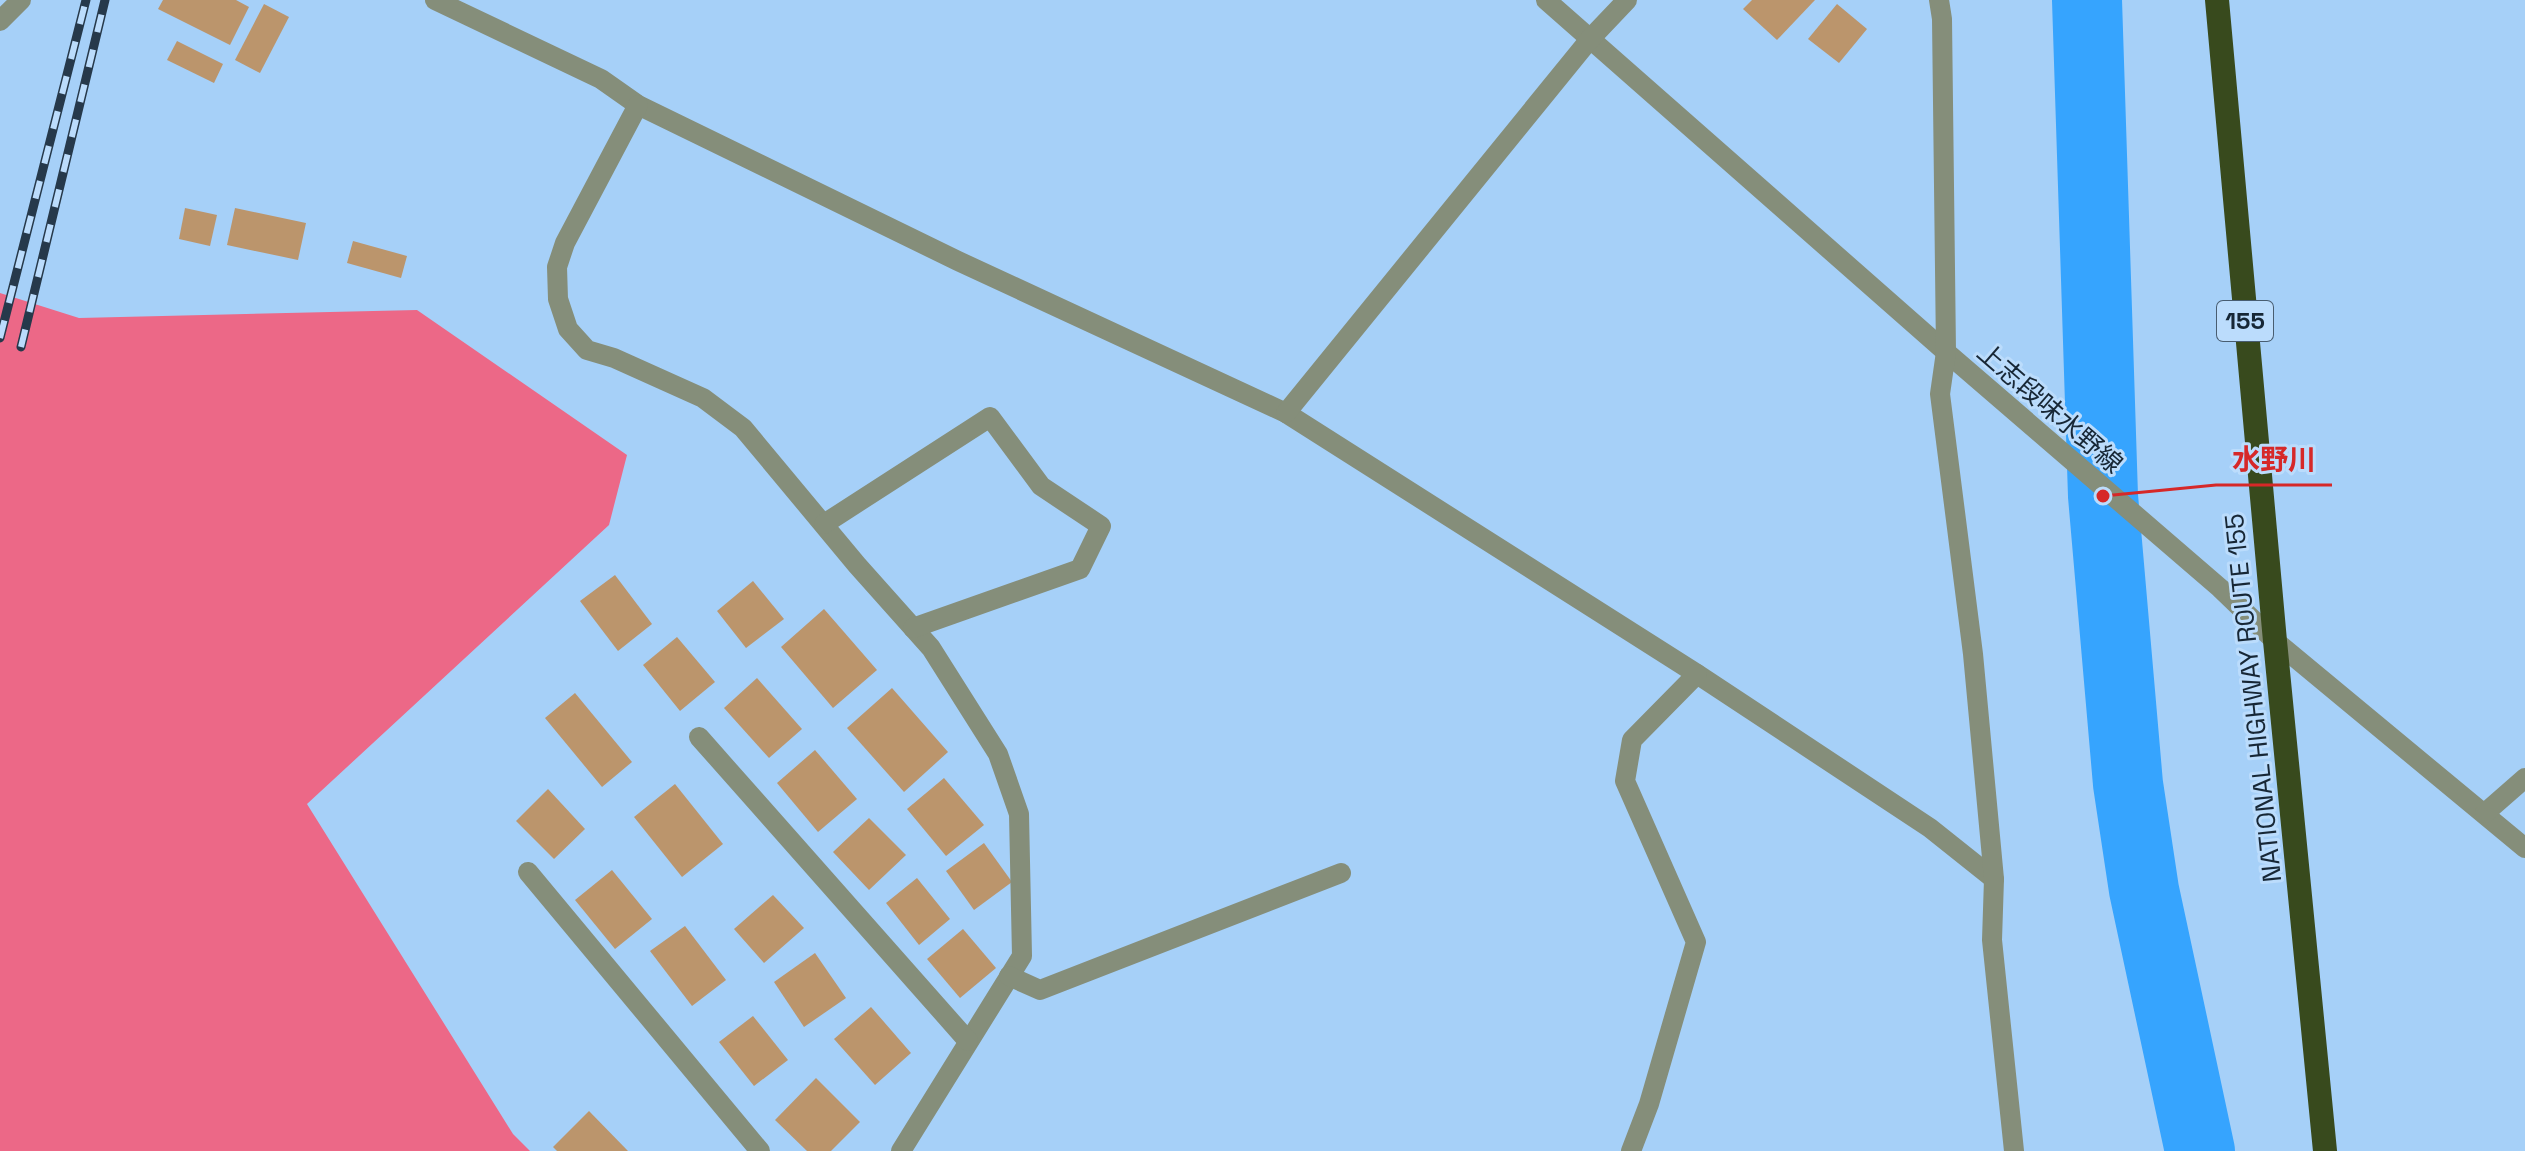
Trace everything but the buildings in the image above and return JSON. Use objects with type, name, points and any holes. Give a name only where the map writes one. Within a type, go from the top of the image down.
[{"type":"highway","name":"NATIONAL HIGHWAY ROUTE 155","points":[[2217,0],[2325,1151]]},
{"type":"street","points":[[0,21],[21,0]]},
{"type":"street","points":[[435,0],[601,79],[638,105],[958,261],[1286,413],[1697,674],[1930,828],[1994,879]]},
{"type":"street","name":"上志段味水野線","points":[[1546,0],[2220,588],[2275,641],[2525,848]]},
{"type":"street","points":[[1286,413],[1590,39],[1627,0]]},
{"type":"street","points":[[1939,0],[1942,19],[1946,352],[1940,394],[1973,654],[1994,879],[1992,940],[2014,1151]]},
{"type":"street","points":[[638,105],[565,243],[557,267],[558,299],[568,329],[587,350],[614,358],[703,398],[733,420],[765,452],[931,648],[998,754],[1019,814],[1022,956],[901,1151]]},
{"type":"street","points":[[824,524],[990,417],[1041,486],[1101,526],[1080,569],[913,628]]},
{"type":"street","points":[[1631,1151],[1649,1104],[1696,942],[1625,781],[1627,759],[1632,740],[1697,674]]},
{"type":"street","points":[[699,737],[968,1041]]},
{"type":"street","points":[[2485,813],[2525,778]]},
{"type":"street","points":[[528,872],[760,1151]]},
{"type":"street","points":[[1009,976],[1040,990],[1341,873]]},
{"type":"shaded area","points":[[0,293],[79,318],[417,310],[627,455],[609,525],[307,804],[513,1134],[530,1151],[0,1151]]},
{"type":"waterway","points":[[2087,0],[2103,496],[2128,784],[2144,890],[2200,1151]]},
{"type":"railway","points":[[0,338],[86,0]]},
{"type":"railway","points":[[21,347],[105,0]]},
{"type":"place","name":"水野川","points":[[2103,496]]}]
